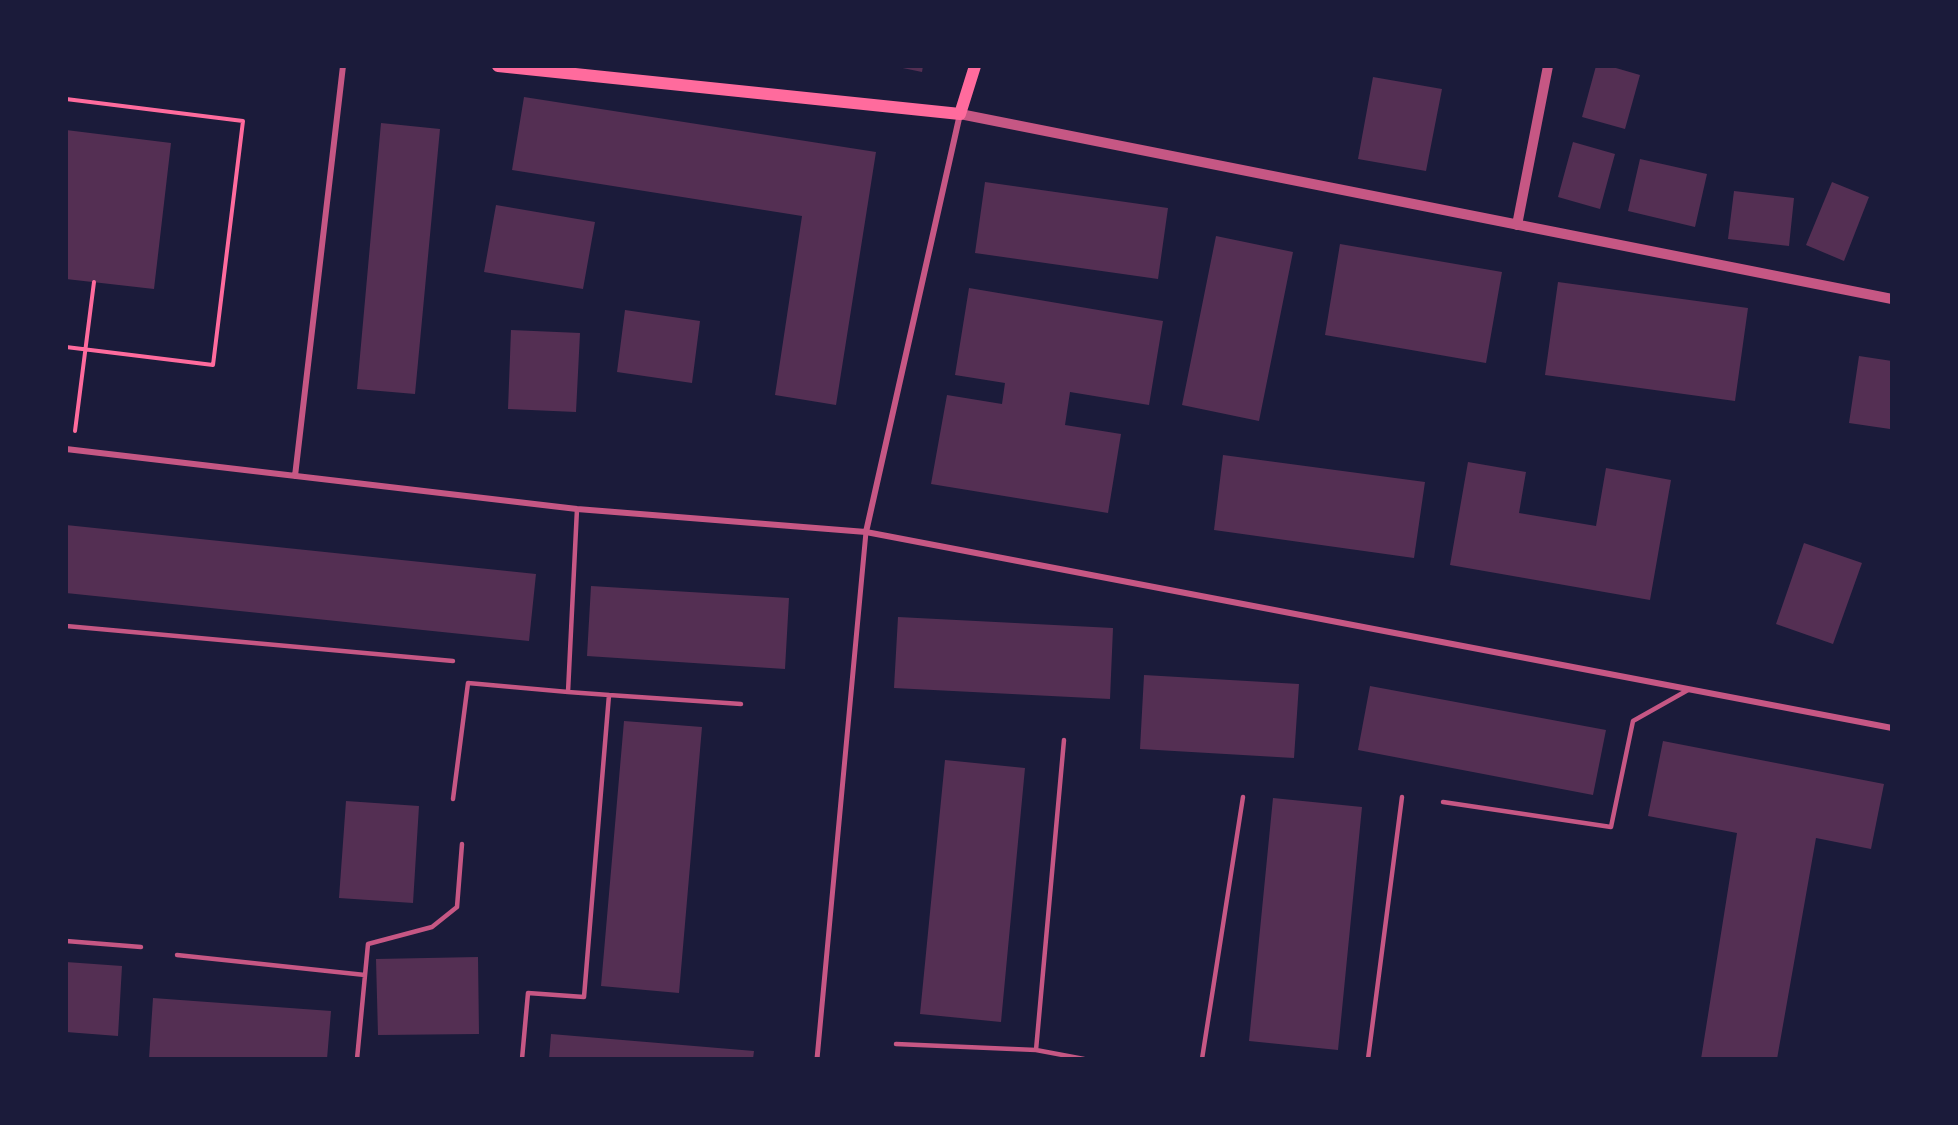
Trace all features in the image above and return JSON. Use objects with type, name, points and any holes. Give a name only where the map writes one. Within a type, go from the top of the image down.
[{"type":"main road","points":[[498,66],[960,114],[975,66]]},
{"type":"street","points":[[295,476],[343,66]]},
{"type":"street","points":[[1517,225],[1548,66]]},
{"type":"street","points":[[817,1059],[866,532],[960,114],[1892,299]]},
{"type":"street","points":[[69,450],[577,509],[866,532],[1892,728]]},
{"type":"lane","points":[[568,692],[577,509]]},
{"type":"lane","points":[[66,626],[453,661]]},
{"type":"lane","points":[[453,799],[468,683],[741,705]]},
{"type":"lane","points":[[1443,802],[1611,827],[1633,720],[1688,690]]},
{"type":"lane","points":[[522,1059],[528,993],[584,998],[609,695]]},
{"type":"lane","points":[[1036,1050],[1064,740]]},
{"type":"lane","points":[[1202,1059],[1243,797]]},
{"type":"lane","points":[[1368,1059],[1402,797]]},
{"type":"lane","points":[[357,1059],[368,945],[432,927],[457,907],[462,844]]},
{"type":"lane","points":[[66,941],[141,947]]},
{"type":"lane","points":[[177,955],[365,975]]},
{"type":"lane","points":[[896,1044],[1036,1050],[1084,1059]]},
{"type":"path","points":[[66,99],[243,121],[213,365],[66,347]]},
{"type":"path","points":[[69,450],[86,349],[94,282]]},
{"type":"building","points":[[893,66],[923,66],[922,72]]},
{"type":"building","points":[[1596,66],[1609,66],[1640,75],[1625,129],[1582,117]]},
{"type":"building","points":[[1373,77],[1442,89],[1426,171],[1358,159]]},
{"type":"building","points":[[524,97],[876,152],[836,405],[775,395],[802,216],[512,170]]},
{"type":"building","points":[[381,123],[440,129],[415,394],[357,389]]},
{"type":"building","points":[[66,130],[171,143],[154,289],[66,279]]},
{"type":"building","points":[[1573,142],[1615,154],[1600,209],[1558,197]]},
{"type":"building","points":[[1640,159],[1707,174],[1695,227],[1628,211]]},
{"type":"building","points":[[985,182],[1168,208],[1158,279],[975,253]]},
{"type":"building","points":[[1832,182],[1869,197],[1844,261],[1806,245]]},
{"type":"building","points":[[1734,191],[1794,198],[1789,246],[1728,239]]},
{"type":"building","points":[[496,205],[595,222],[583,289],[484,272]]},
{"type":"building","points":[[1216,236],[1293,252],[1259,421],[1182,405]]},
{"type":"building","points":[[1340,244],[1502,272],[1486,363],[1325,335]]},
{"type":"building","points":[[1558,282],[1748,308],[1735,401],[1545,375]]},
{"type":"building","points":[[969,288],[1163,321],[1149,405],[1070,392],[1065,425],[1121,434],[1108,513],[931,484],[947,395],[1002,404],[1005,383],[955,375]]},
{"type":"building","points":[[625,310],[700,321],[692,383],[617,372]]},
{"type":"building","points":[[511,330],[580,333],[576,412],[508,409]]},
{"type":"building","points":[[1859,356],[1892,361],[1890,429],[1849,423]]},
{"type":"building","points":[[1223,455],[1425,482],[1414,558],[1214,530]]},
{"type":"building","points":[[1468,462],[1526,472],[1519,513],[1596,526],[1606,468],[1671,480],[1650,600],[1450,565]]},
{"type":"building","points":[[66,525],[536,574],[529,641],[66,593]]},
{"type":"building","points":[[1804,543],[1862,563],[1833,644],[1776,624]]},
{"type":"building","points":[[591,586],[789,598],[785,669],[587,656]]},
{"type":"building","points":[[898,617],[1113,628],[1110,699],[894,688]]},
{"type":"building","points":[[1144,675],[1299,684],[1294,758],[1140,749]]},
{"type":"building","points":[[1370,686],[1606,730],[1593,795],[1358,750]]},
{"type":"building","points":[[624,721],[702,727],[679,993],[601,986]]},
{"type":"building","points":[[1663,741],[1884,784],[1871,849],[1816,838],[1777,1059],[1701,1059],[1737,833],[1648,816]]},
{"type":"building","points":[[945,760],[1025,768],[1001,1022],[920,1014]]},
{"type":"building","points":[[1273,798],[1362,807],[1338,1050],[1249,1041]]},
{"type":"building","points":[[346,801],[419,806],[413,903],[339,898]]},
{"type":"building","points":[[478,957],[479,1034],[378,1035],[376,959]]},
{"type":"building","points":[[66,962],[122,966],[118,1036],[66,1032]]},
{"type":"building","points":[[153,998],[331,1011],[327,1059],[149,1059]]},
{"type":"building","points":[[551,1034],[754,1051],[753,1059],[549,1059]]}]
